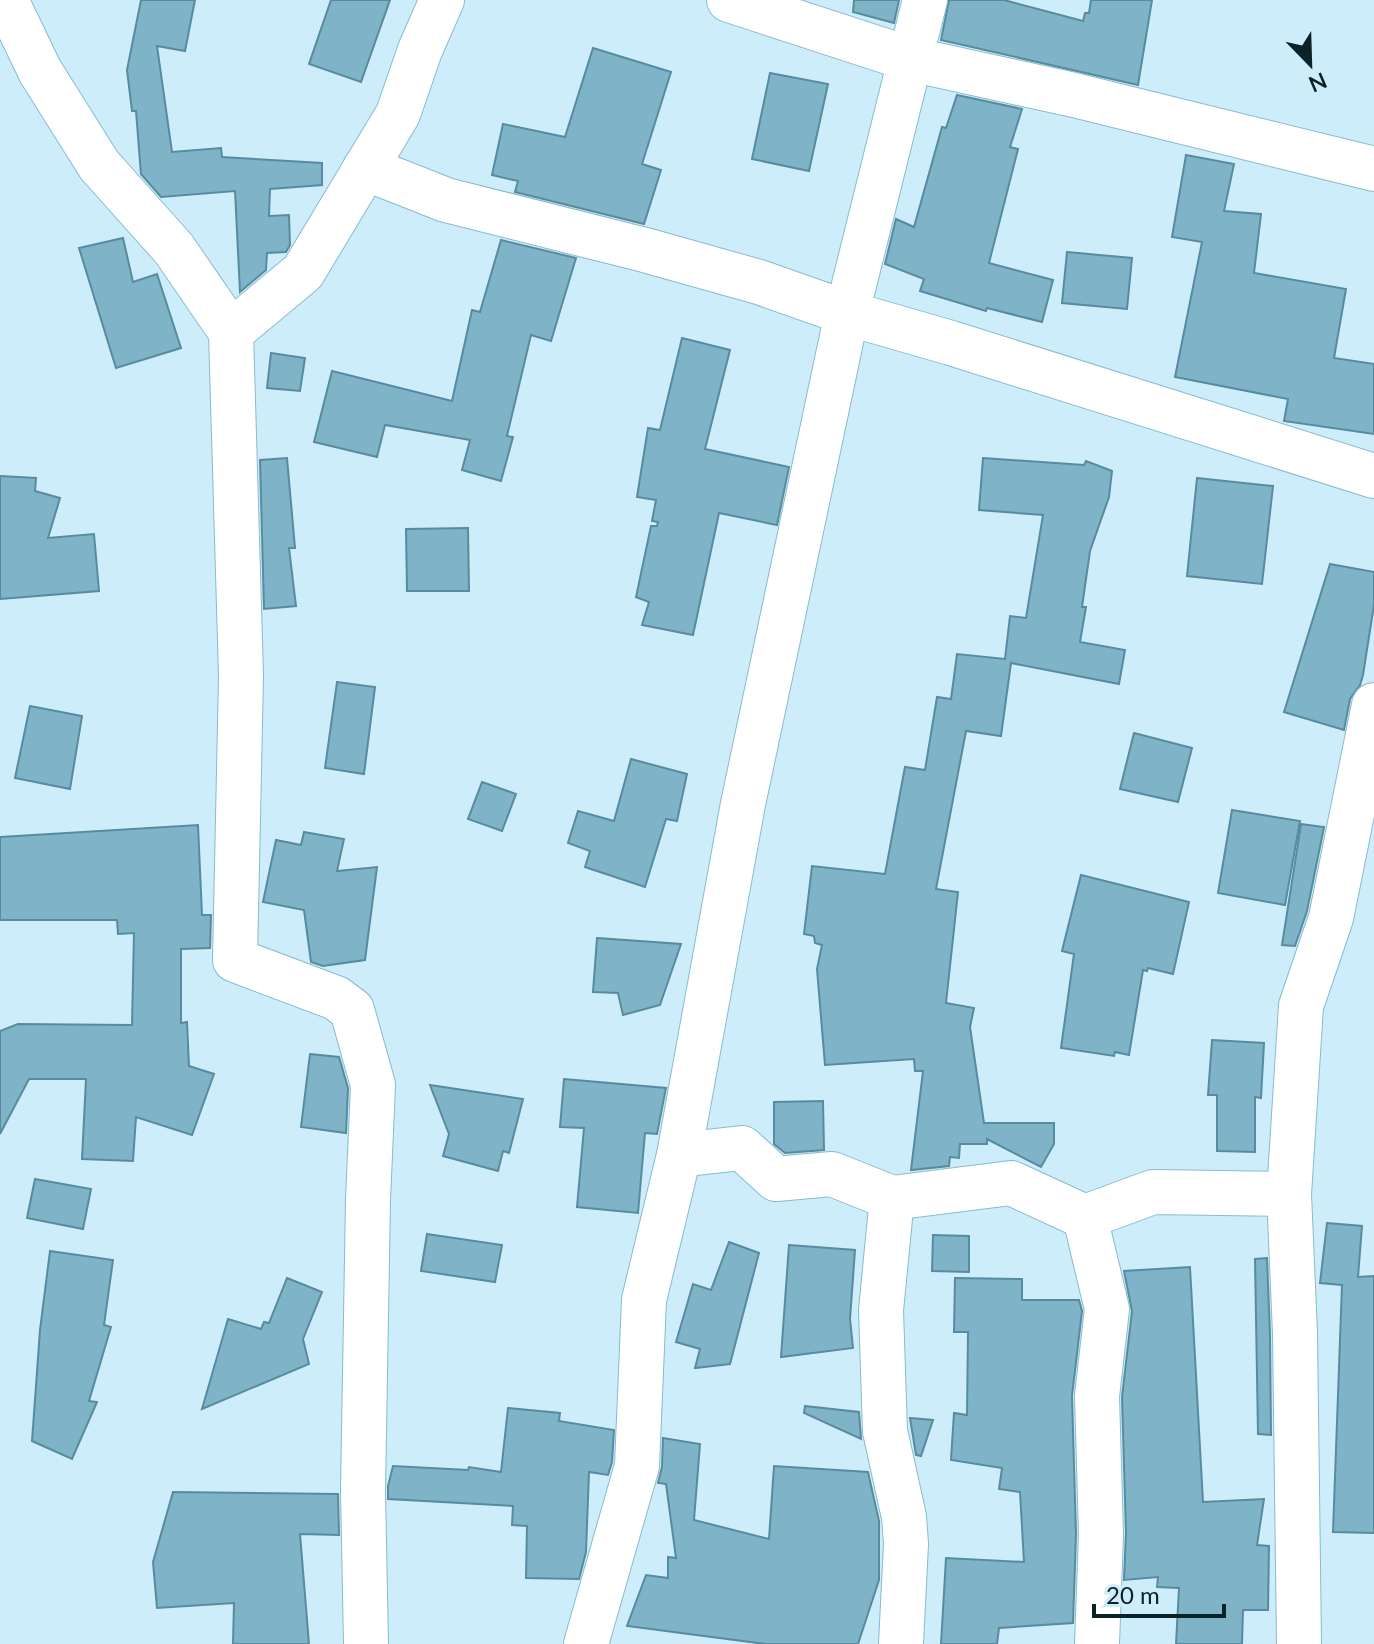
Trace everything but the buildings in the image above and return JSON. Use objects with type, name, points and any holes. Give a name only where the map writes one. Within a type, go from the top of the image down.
[{"type":"street","points":[[6,0],[40,71],[99,165],[174,249],[231,332],[241,676],[235,960],[336,998],[352,1010],[373,1085],[363,1490],[366,1644]]},
{"type":"street","points":[[231,332],[303,272],[398,114],[420,50],[442,0]]},
{"type":"street","points":[[729,0],[910,59],[1074,95],[1374,169]]},
{"type":"street","points":[[586,1644],[637,1466],[644,1300],[679,1155],[743,804],[847,313],[925,0]]},
{"type":"street","points":[[365,168],[446,200],[759,282],[847,313],[1374,476]]},
{"type":"street","points":[[1299,1644],[1295,1333],[1289,1194],[1301,1006],[1331,918],[1374,705]]},
{"type":"street","points":[[679,1155],[742,1148],[776,1179],[832,1174],[892,1198],[1011,1183],[1085,1217],[1153,1192],[1289,1194]]},
{"type":"street","points":[[892,1198],[881,1310],[885,1431],[904,1517],[906,1544],[901,1644]]},
{"type":"street","points":[[1085,1217],[1107,1309],[1097,1396],[1101,1534],[1097,1644]]}]
